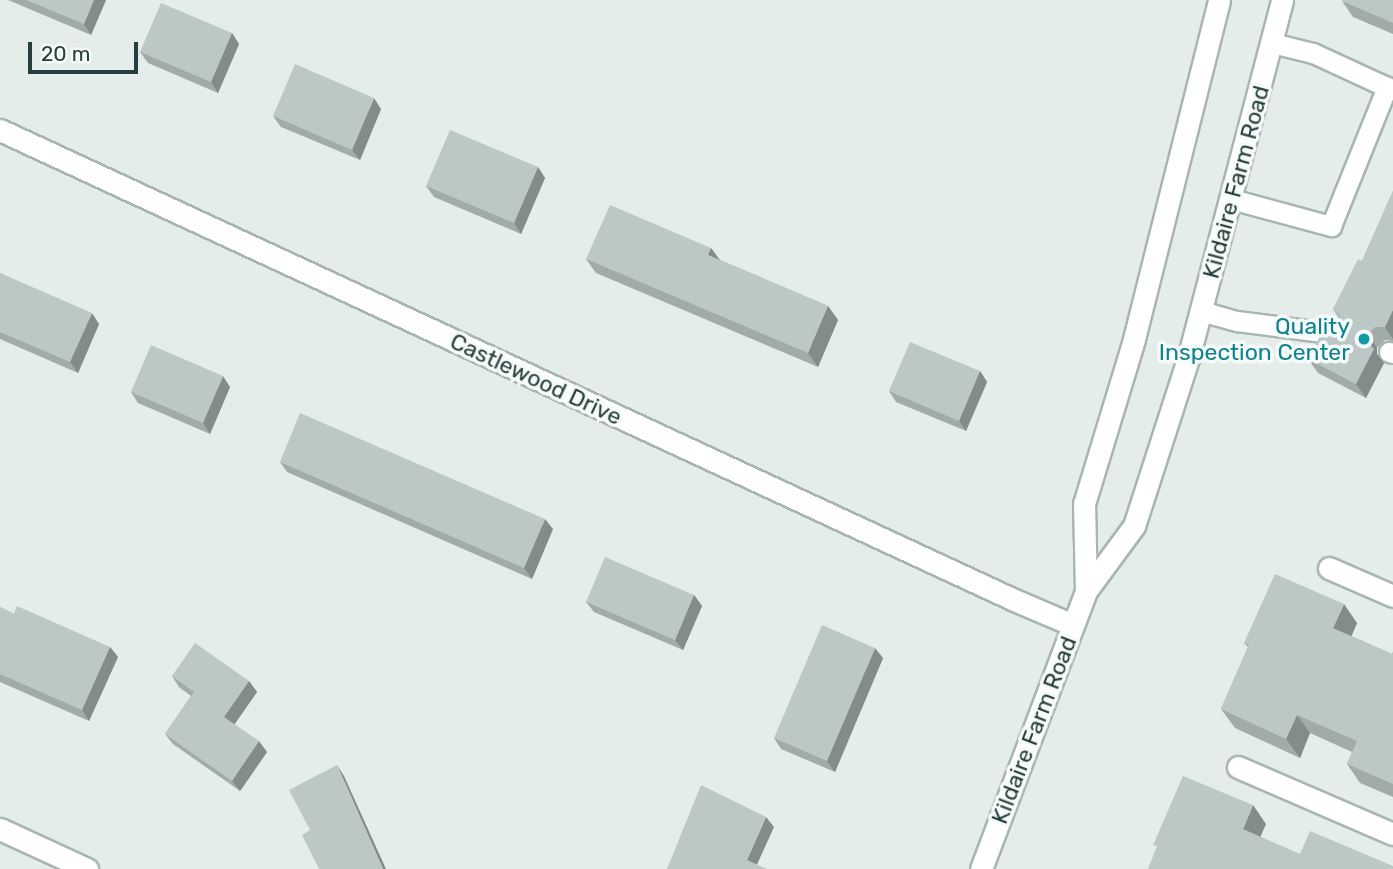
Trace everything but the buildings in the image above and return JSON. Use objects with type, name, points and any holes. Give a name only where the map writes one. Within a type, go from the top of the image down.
[{"type":"main road","name":"Kildaire Farm Road","points":[[1086,591],[1084,504],[1134,339],[1219,0]]},
{"type":"main road","name":"Kildaire Farm Road","points":[[981,869],[1086,591],[1134,526],[1201,312],[1282,0]]},
{"type":"main road","name":"Castlewood Drive","points":[[0,130],[1073,625]]},
{"type":"main road","points":[[1329,568],[1393,596]]},
{"type":"main road","points":[[1238,767],[1393,834]]},
{"type":"main road","points":[[0,830],[87,869]]},
{"type":"lane","points":[[1231,199],[1331,226],[1390,89],[1313,52],[1272,43]]},
{"type":"lane","points":[[1201,312],[1237,321],[1338,334]]},
{"type":"place","name":"Quality Inspection Center","points":[[1364,339]]}]
